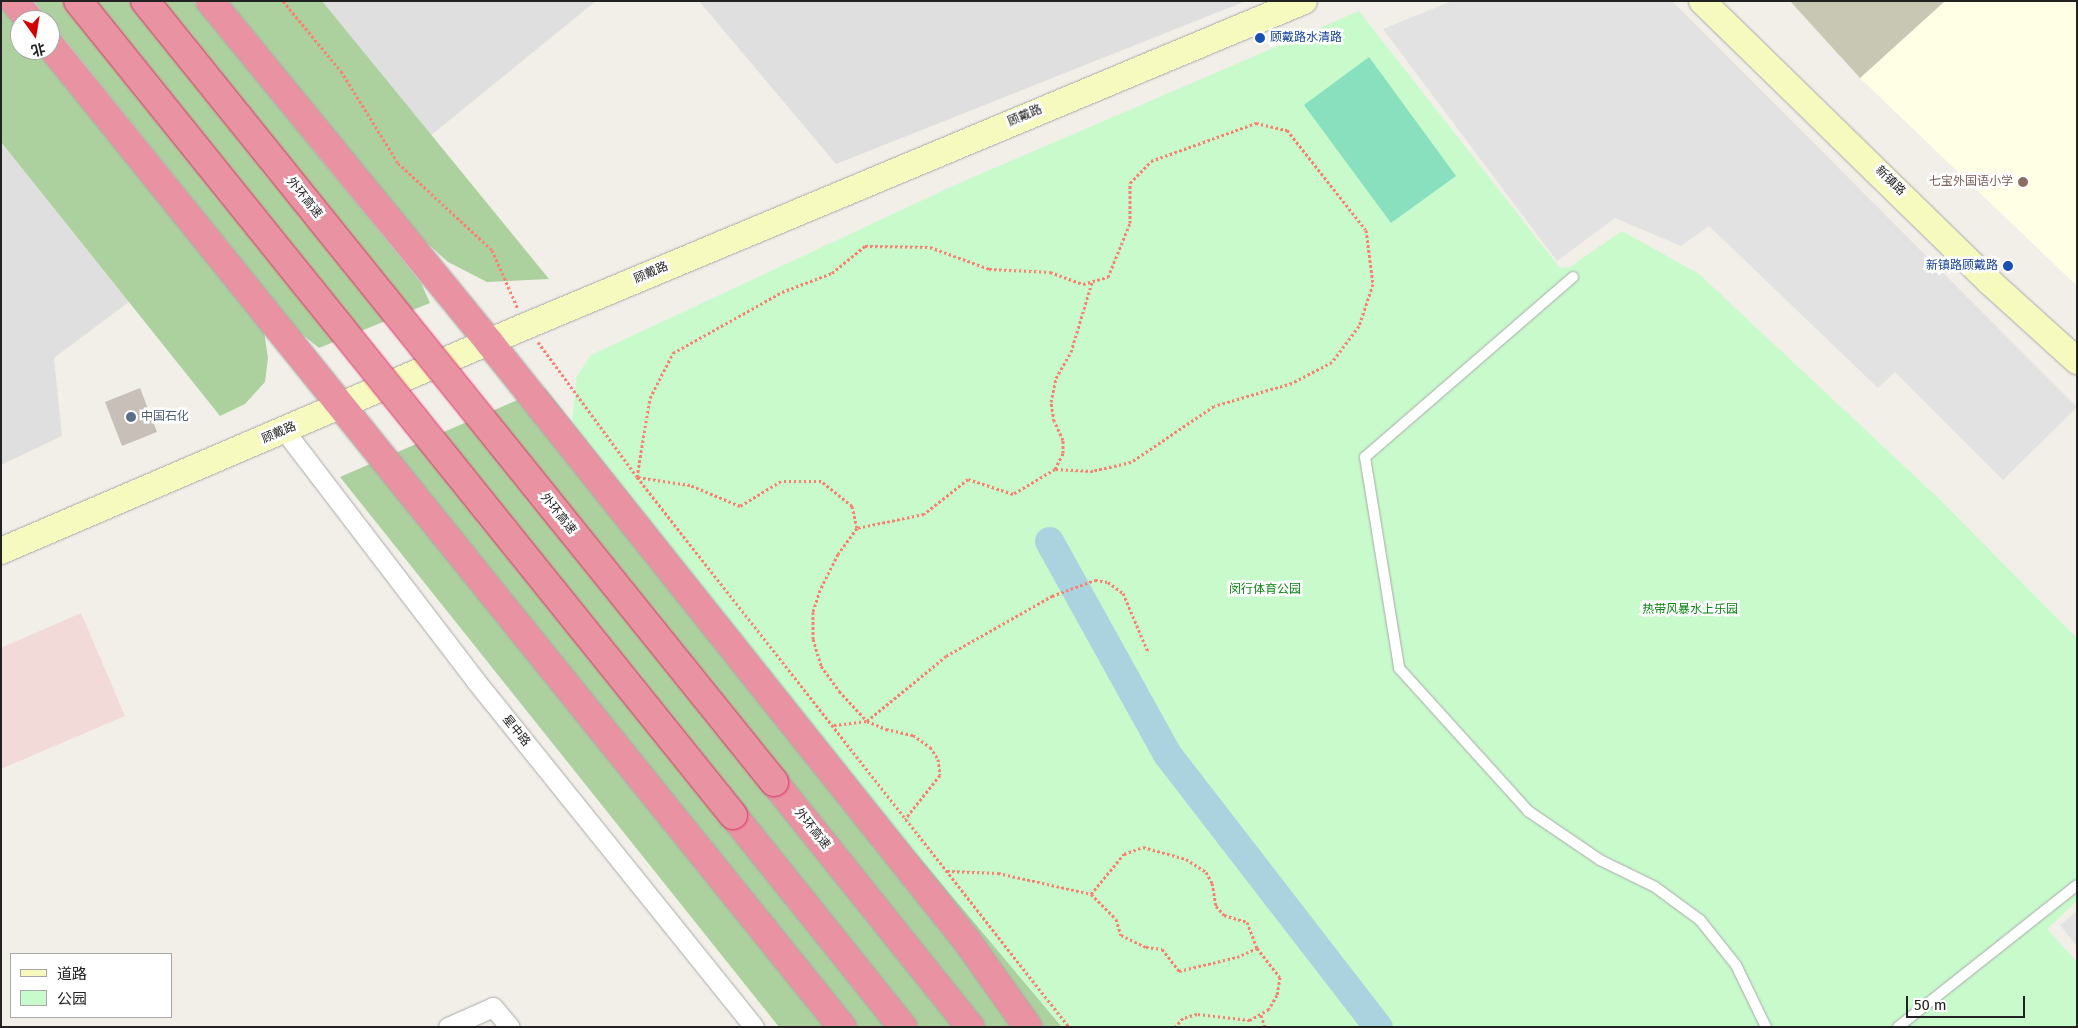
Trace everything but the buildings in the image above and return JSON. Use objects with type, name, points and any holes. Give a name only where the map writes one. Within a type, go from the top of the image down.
[{"type":"highway","points":[[78,1],[903,1027]]},
{"type":"highway","name":"外环高速","points":[[145,1],[970,1027]]},
{"type":"highway","points":[[210,1],[489,342],[967,941],[1028,1027]]},
{"type":"highway","points":[[60,57],[842,1027]]},
{"type":"main road","name":"顾戴路","points":[[1,551],[526,326],[1304,1]]},
{"type":"main road","name":"新镇路","points":[[1702,1],[1990,282],[2077,361]]},
{"type":"street","name":"星中路","points":[[284,430],[475,680],[754,1027]]},
{"type":"street","points":[[448,1027],[493,1007],[510,1027]]},
{"type":"lane","points":[[1572,277],[1365,457],[1398,668],[1528,810],[1600,860],[1655,887],[1700,920],[1736,965],[1766,1027]]},
{"type":"lane","points":[[1898,1027],[2077,885]]},
{"type":"path","points":[[283,1],[341,71],[398,163],[492,250],[526,326],[637,477],[834,725],[1069,1027]]},
{"type":"path","points":[[637,477],[650,398],[673,353],[782,292],[832,273],[865,246],[930,246],[989,269],[1050,272],[1083,284],[1108,278],[1130,223],[1130,183],[1151,161],[1256,123],[1287,130],[1366,230],[1373,284],[1359,326],[1332,362],[1292,383],[1214,406],[1131,462],[1092,471],[1055,469]]},
{"type":"path","points":[[905,818],[940,775],[938,759],[930,747],[913,735],[886,730],[867,721],[839,691],[821,666],[813,639],[813,612],[820,590],[838,554],[857,528],[924,514],[968,479],[1013,494],[1055,469],[1063,453],[1063,440],[1054,421],[1051,402],[1056,378],[1071,352],[1093,282]]},
{"type":"path","points":[[637,477],[690,485],[740,506],[781,481],[822,480],[852,506],[857,528]]},
{"type":"path","points":[[834,725],[867,721],[946,656],[1052,596],[1095,580],[1108,582],[1123,593],[1148,652]]},
{"type":"path","points":[[1091,894],[1124,854],[1143,847],[1164,851],[1186,859],[1206,872],[1212,883],[1216,906],[1224,915],[1247,922],[1256,948],[1280,978],[1277,995],[1261,1015],[1238,1020],[1197,1014],[1183,1018],[1175,1027]]},
{"type":"path","points":[[946,871],[998,873],[1091,894],[1116,919],[1121,935],[1146,947],[1162,950],[1179,971],[1237,957],[1256,948]]},
{"type":"path","points":[[1261,1015],[1265,1027]]},
{"type":"shaded area","points":[[322,1],[596,1],[430,136]]},
{"type":"shaded area","points":[[699,1],[1246,1],[836,164]]},
{"type":"shaded area","points":[[1452,1],[1672,1],[2077,407],[2003,480],[1895,372],[1878,388],[1709,226],[1681,246],[1615,218],[1557,261],[1383,29]]},
{"type":"shaded area","points":[[1790,1],[1945,1],[1860,78]]},
{"type":"shaded area","name":"七宝外国语小学","points":[[1945,1],[2077,1],[2077,286],[1860,78]]},
{"type":"shaded area","points":[[1,142],[129,302],[54,358],[62,436],[1,465]]},
{"type":"shaded area","points":[[81,613],[125,716],[1,769],[1,648]]},
{"type":"shaded area","points":[[2077,911],[2077,946],[2060,925]]},
{"type":"green space","points":[[1,1],[10,11],[10,60],[50,60],[264,331],[268,358],[265,382],[245,404],[220,416],[1,142]]},
{"type":"green space","points":[[34,1],[193,1],[421,283],[430,303],[319,348],[299,332],[60,33],[60,10],[41,10]]},
{"type":"green space","points":[[228,1],[322,1],[549,279],[487,282],[448,262],[420,237]]},
{"type":"green space","name":"闵行体育公园","points":[[1359,11],[1560,268],[1570,267],[1622,231],[1699,274],[1937,497],[2077,638],[2077,901],[2047,929],[2077,962],[2077,1027],[1062,1027],[869,797],[572,421],[577,376],[591,355],[955,185]]},
{"type":"green space","points":[[1369,57],[1456,176],[1391,223],[1304,105]]},
{"type":"green space","points":[[545,388],[869,797],[1062,1027],[779,1027],[340,477]]},
{"type":"waterway","points":[[1049,541],[1167,754],[1378,1027]]},
{"type":"place","name":"顾戴路水清路","points":[[1260,38]]},
{"type":"place","name":"七宝外国语小学","points":[[2023,182]]},
{"type":"place","name":"新镇路顾戴路","points":[[2008,266]]},
{"type":"place","name":"中国石化","points":[[131,417]]},
{"type":"park label","name":"热带风暴水上乐园","points":[[1690,610]]}]
